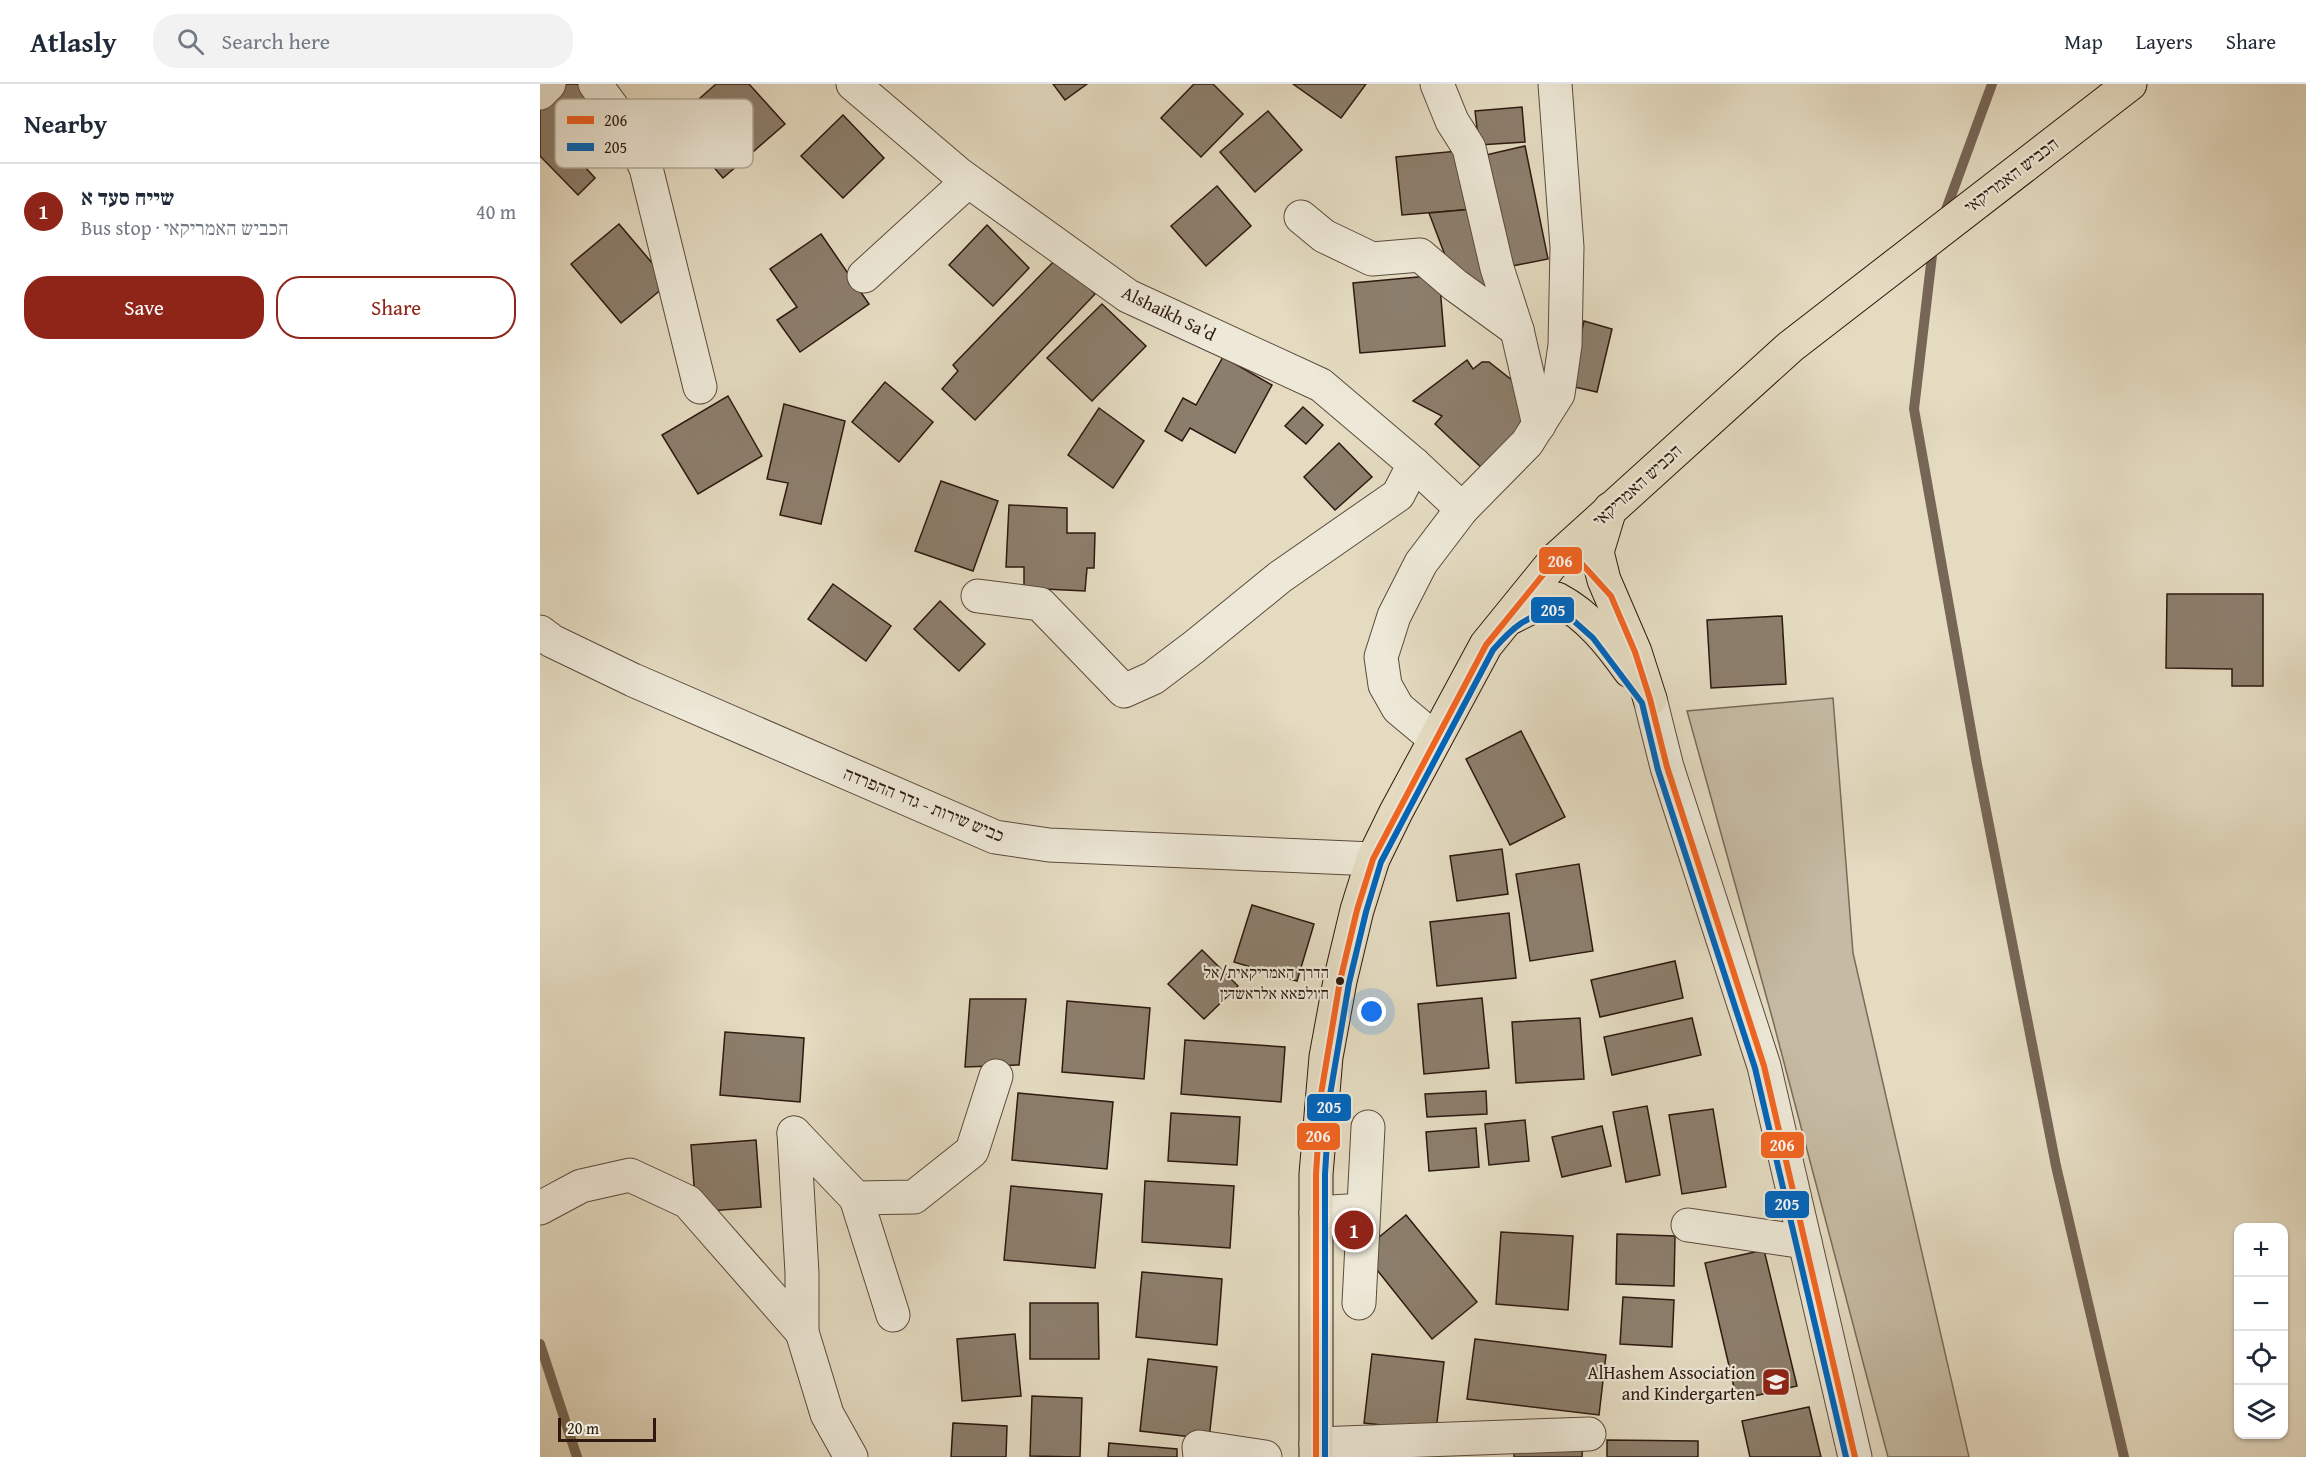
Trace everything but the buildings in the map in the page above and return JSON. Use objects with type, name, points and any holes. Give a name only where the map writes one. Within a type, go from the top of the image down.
[{"type":"main road","name":"הכביש האמריקאי","points":[[1316,1450],[1316,1174],[1326,1057],[1340,981],[1357,910],[1373,859],[1486,645],[1555,560],[1790,347],[2130,84]]},
{"type":"main road","points":[[1610,509],[1597,552],[1604,580],[1635,652],[1650,699]]},
{"type":"main road","points":[[1555,560],[1582,564],[1611,596]]},
{"type":"main road","points":[[1508,619],[1538,604],[1557,599],[1571,607],[1600,632],[1650,699]]},
{"type":"street","points":[[540,93],[549,84]]},
{"type":"street","points":[[595,84],[606,99]]},
{"type":"street","name":"Alshaikh Sa'd","points":[[853,84],[968,181],[1128,296],[1321,385],[1414,464],[1462,509]]},
{"type":"street","points":[[1437,84],[1452,121],[1469,148],[1497,268],[1517,330],[1539,425]]},
{"type":"street","points":[[1435,739],[1398,708],[1385,685],[1381,657],[1394,616],[1421,563],[1462,509],[1527,443],[1558,394],[1565,345],[1567,247],[1555,84]]},
{"type":"street","points":[[646,168],[700,387]]},
{"type":"street","points":[[864,276],[968,181]]},
{"type":"street","points":[[1301,217],[1324,236],[1372,259],[1420,255],[1455,285],[1517,330]]},
{"type":"street","points":[[978,596],[1040,604],[1124,691],[1154,678],[1280,577],[1398,495],[1414,464]]},
{"type":"street","name":"כביש שירות - גדר ההפרדה","points":[[540,632],[552,641],[633,680],[995,837],[1048,845],[1373,859]]},
{"type":"street","points":[[1650,699],[1667,767],[1764,1066],[1855,1457]]},
{"type":"street","points":[[856,1198],[914,1197],[972,1151],[996,1076]]},
{"type":"street","points":[[1359,1303],[1368,1127]]},
{"type":"street","points":[[851,1457],[827,1414],[802,1332],[802,1273],[794,1133],[856,1198],[893,1315]]},
{"type":"street","points":[[540,1208],[581,1186],[630,1176],[688,1202],[802,1332]]},
{"type":"street","points":[[1316,1213],[1363,1210]]},
{"type":"street","points":[[1688,1225],[1805,1242]]},
{"type":"street","points":[[1316,1450],[1589,1434]]},
{"type":"street","points":[[1200,1457],[1199,1447],[1265,1457]]},
{"type":"shaded area","points":[[1833,698],[1853,953],[1969,1457],[1888,1457],[1772,1017],[1687,711]]},
{"type":"waterway","points":[[1943,218],[1992,84]]},
{"type":"waterway","points":[[1933,247],[1914,409],[1977,764],[2056,1166],[2124,1457]]},
{"type":"waterway","points":[[540,1344],[577,1457]]},
{"type":"transit line","name":"206","points":[[1316,1457],[1316,1174],[1321,1094],[1340,981],[1357,910],[1373,859],[1486,645],[1555,560],[1582,564],[1611,596],[1635,652],[1650,699],[1667,767],[1764,1066],[1855,1457]]},
{"type":"transit line","name":"205","points":[[1325,1457],[1325,1174],[1330,1095],[1349,983],[1366,912],[1381,862],[1493,650],[1507,635],[1528,619],[1556,609],[1566,614],[1593,638],[1642,703],[1658,770],[1755,1068],[1846,1457]]},
{"type":"place","name":"הדרך האמריקאית/אל ח׳ולפאא אלראשדין","points":[[1340,981]]},
{"type":"place","name":"שייח סעד א","points":[[1354,1230]]},
{"type":"place","name":"AlHashem Association and Kindergarten","points":[[1776,1382]]}]
